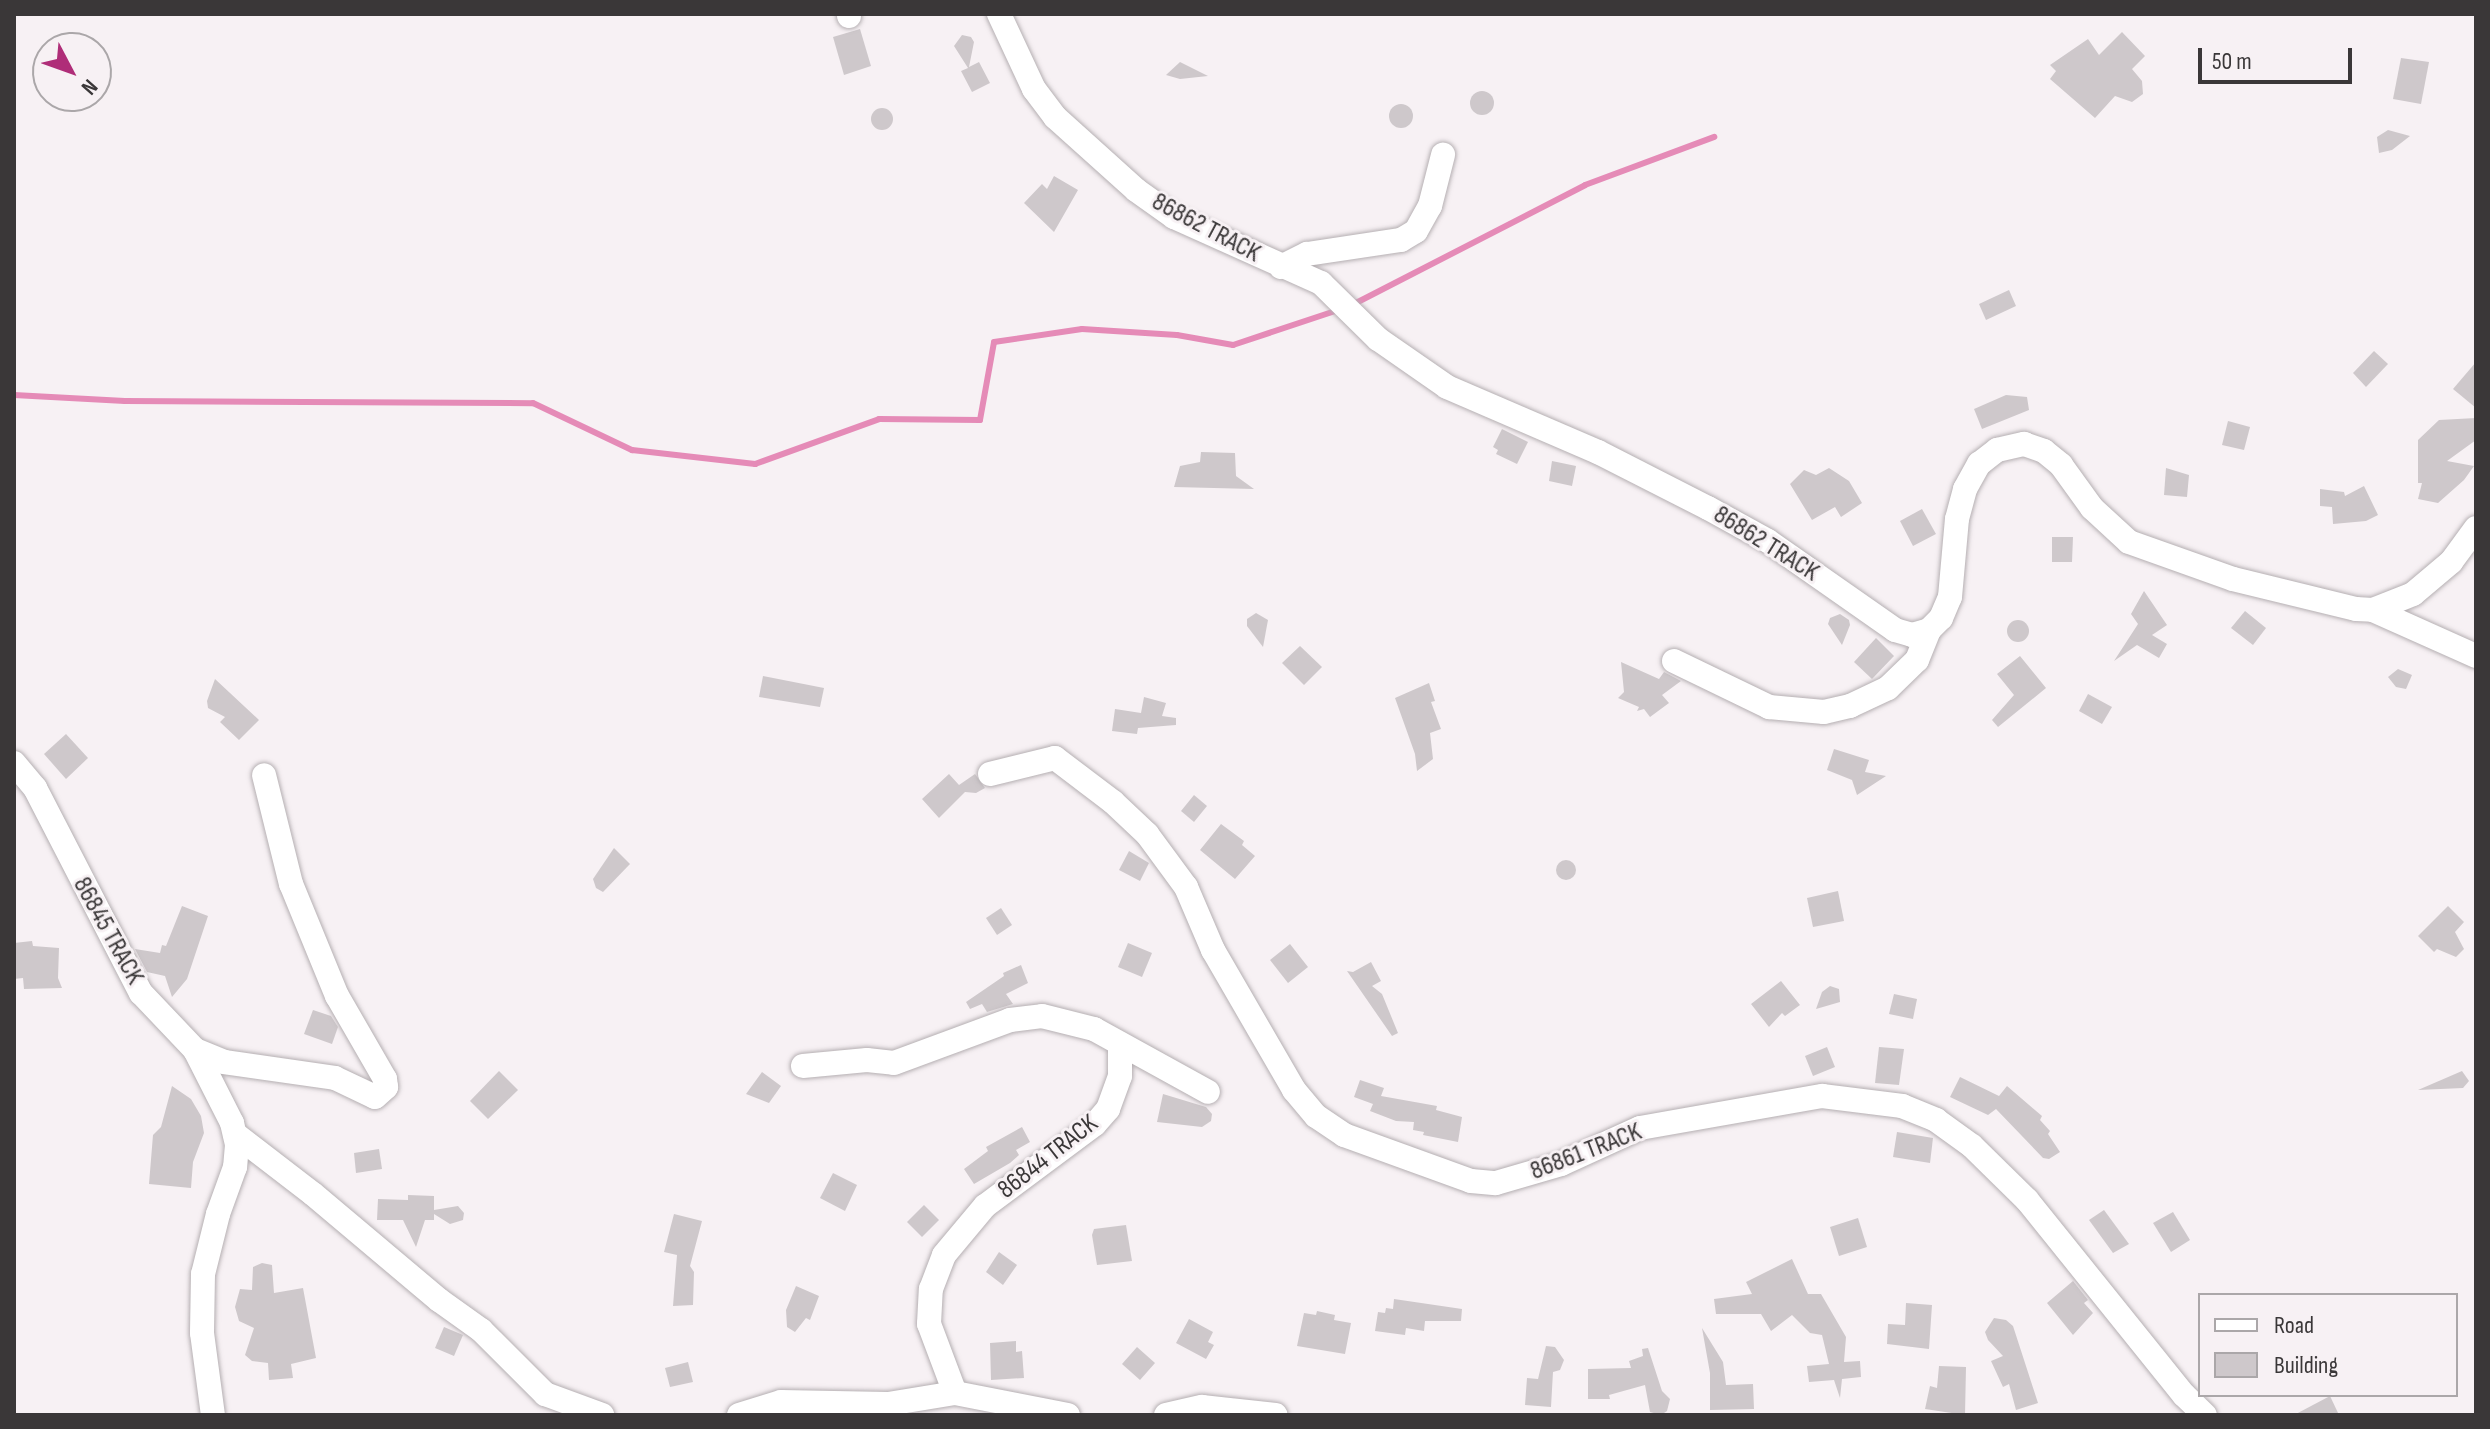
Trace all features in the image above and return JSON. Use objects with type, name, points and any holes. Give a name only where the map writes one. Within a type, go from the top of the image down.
[{"type":"street","name":"86862 TRACK","points":[[999,14],[1034,89],[1055,117],[1085,147],[1174,217],[1321,283],[1378,339],[1447,387],[1674,490],[1768,541],[1895,630],[1912,635],[1929,630]]},
{"type":"street","points":[[1281,267],[1307,254],[1401,240],[1416,231],[1430,206],[1443,155]]},
{"type":"street","points":[[1674,661],[1769,707],[1824,712],[1850,706],[1888,688],[1917,660],[1929,630],[1941,618],[1950,597],[1957,519],[1965,489],[1979,464],[1997,450],[2024,444],[2044,451],[2061,465],[2092,508],[2129,542],[2233,579],[2373,610],[2476,656]]},
{"type":"street","points":[[2373,610],[2413,594],[2451,562],[2476,528]]},
{"type":"street","name":"86861 TRACK","points":[[990,774],[1055,758],[1113,802],[1171,863],[1213,950],[1294,1090],[1316,1116],[1344,1135],[1471,1181],[1496,1183],[1561,1164],[1640,1128],[1822,1096],[1902,1106],[1936,1120],[1972,1146],[2027,1200],[2159,1366],[2205,1415]]},
{"type":"street","name":"86845 TRACK","points":[[14,763],[35,788],[141,993],[195,1050],[221,1097],[235,1134],[235,1167],[218,1214],[203,1274],[202,1333],[213,1415]]},
{"type":"street","points":[[195,1050],[224,1062],[335,1078],[375,1097],[386,1087],[380,1070],[337,996],[291,884],[264,775]]},
{"type":"street","points":[[803,1066],[867,1060],[894,1063],[1026,1015],[1073,1022],[1208,1092]]},
{"type":"street","name":"86844 TRACK","points":[[955,1393],[929,1324],[931,1289],[944,1255],[985,1206],[1095,1124],[1108,1109],[1120,1076],[1120,1044]]},
{"type":"street","points":[[235,1134],[313,1194],[439,1300],[481,1330],[539,1405],[602,1415]]},
{"type":"street","points":[[739,1415],[781,1402],[888,1404],[955,1393],[1068,1415]]},
{"type":"street","points":[[1166,1415],[1202,1407],[1276,1415]]},
{"type":"building","points":[[860,29],[871,66],[844,75],[833,37]]},
{"type":"building","points":[[2122,32],[2145,56],[2132,69],[2142,81],[2143,94],[2132,102],[2115,96],[2095,118],[2050,79],[2056,71],[2050,65],[2088,39],[2099,55]]},
{"type":"building","points":[[962,35],[971,37],[974,42],[969,67],[979,62],[990,83],[972,92],[961,71],[968,68],[954,46]]},
{"type":"building","points":[[2401,58],[2429,62],[2421,104],[2393,99]]},
{"type":"building","points":[[1180,62],[1208,76],[1180,79],[1166,75]]},
{"type":"building","points":[[1482,91],[1491,94],[1494,103],[1491,112],[1482,115],[1473,112],[1470,103],[1473,94]]},
{"type":"building","points":[[1401,104],[1410,107],[1413,116],[1410,125],[1401,128],[1392,125],[1389,116],[1392,107]]},
{"type":"building","points":[[882,108],[890,111],[893,119],[890,127],[882,130],[874,127],[871,119],[874,111]]},
{"type":"building","points":[[2388,130],[2410,136],[2392,150],[2379,153],[2377,137]]},
{"type":"building","points":[[1054,176],[1078,190],[1054,232],[1024,203],[1042,184],[1047,189]]},
{"type":"building","points":[[2009,290],[2016,306],[1986,320],[1979,304]]},
{"type":"building","points":[[2374,351],[2388,364],[2366,387],[2353,373]]},
{"type":"building","points":[[2476,362],[2476,408],[2453,389]]},
{"type":"building","points":[[2006,395],[2027,397],[2029,410],[1982,429],[1974,409]]},
{"type":"building","points":[[2476,418],[2476,440],[2447,461],[2474,466],[2464,480],[2438,503],[2418,499],[2422,483],[2418,483],[2418,440],[2439,420]]},
{"type":"building","points":[[2228,421],[2250,427],[2244,450],[2222,445]]},
{"type":"building","points":[[1502,429],[1528,442],[1517,464],[1496,454],[1498,450],[1493,447]]},
{"type":"building","points":[[1201,452],[1235,453],[1236,476],[1254,489],[1174,487],[1180,466],[1200,462]]},
{"type":"building","points":[[1552,461],[1576,466],[1572,486],[1549,481]]},
{"type":"building","points":[[1829,468],[1849,481],[1862,503],[1841,517],[1835,507],[1812,520],[1790,484],[1804,470],[1816,475]]},
{"type":"building","points":[[2166,468],[2189,475],[2187,497],[2164,495]]},
{"type":"building","points":[[2364,486],[2378,515],[2366,521],[2333,524],[2332,507],[2320,506],[2320,489],[2344,492],[2345,496]]},
{"type":"building","points":[[1922,509],[1936,534],[1913,546],[1900,521]]},
{"type":"building","points":[[2052,537],[2073,537],[2072,562],[2052,562]]},
{"type":"building","points":[[2144,591],[2167,625],[2152,635],[2167,644],[2159,658],[2137,645],[2114,661],[2138,624],[2131,614]]},
{"type":"building","points":[[2245,611],[2266,628],[2253,645],[2231,628]]},
{"type":"building","points":[[1256,613],[1268,620],[1263,647],[1247,626],[1247,619]]},
{"type":"building","points":[[1840,614],[1849,620],[1850,625],[1842,645],[1828,624],[1830,618]]},
{"type":"building","points":[[2018,620],[2026,623],[2029,631],[2026,639],[2018,642],[2010,639],[2007,631],[2010,623]]},
{"type":"building","points":[[1876,638],[1894,656],[1872,679],[1854,662]]},
{"type":"building","points":[[1300,646],[1322,667],[1304,685],[1282,663]]},
{"type":"building","points":[[2020,656],[2046,688],[1998,727],[1992,720],[2014,695],[1997,674]]},
{"type":"building","points":[[1621,662],[1659,679],[1664,672],[1681,681],[1662,695],[1669,703],[1650,717],[1644,709],[1637,711],[1639,707],[1618,698],[1624,692]]},
{"type":"building","points":[[2398,669],[2412,675],[2406,689],[2396,687],[2388,677]]},
{"type":"building","points":[[763,676],[824,688],[820,707],[759,697]]},
{"type":"building","points":[[215,679],[259,720],[239,740],[220,722],[225,717],[208,708],[207,701]]},
{"type":"building","points":[[1429,683],[1435,701],[1431,702],[1441,729],[1430,733],[1433,759],[1417,771],[1415,754],[1395,698]]},
{"type":"building","points":[[2088,694],[2112,707],[2102,724],[2079,711]]},
{"type":"building","points":[[1144,697],[1166,703],[1162,716],[1176,718],[1176,725],[1138,728],[1137,734],[1112,731],[1115,709],[1141,713]]},
{"type":"building","points":[[66,734],[88,758],[66,779],[44,754]]},
{"type":"building","points":[[1834,749],[1869,760],[1865,772],[1886,776],[1857,795],[1852,780],[1827,770]]},
{"type":"building","points":[[949,774],[959,785],[975,774],[985,788],[976,793],[965,792],[939,818],[922,799]]},
{"type":"building","points":[[1194,795],[1207,806],[1194,822],[1181,811]]},
{"type":"building","points":[[1221,824],[1244,841],[1242,845],[1255,856],[1235,879],[1200,850]]},
{"type":"building","points":[[614,848],[630,864],[603,892],[596,888],[593,879]]},
{"type":"building","points":[[1129,851],[1149,863],[1140,881],[1119,870]]},
{"type":"building","points":[[1562,860],[1570,860],[1576,870],[1570,880],[1562,880],[1556,874],[1556,866]]},
{"type":"building","points":[[1838,891],[1844,921],[1813,927],[1807,898]]},
{"type":"building","points":[[182,906],[208,916],[187,979],[172,997],[165,976],[147,972],[135,949],[160,953],[162,945],[166,946]]},
{"type":"building","points":[[2448,906],[2464,922],[2455,932],[2464,949],[2456,957],[2437,949],[2434,952],[2418,936]]},
{"type":"building","points":[[1001,908],[1012,925],[997,935],[986,918]]},
{"type":"building","points":[[32,941],[33,946],[59,948],[58,978],[62,988],[24,989],[23,978],[14,979],[14,943]]},
{"type":"building","points":[[1128,943],[1152,953],[1142,977],[1118,967]]},
{"type":"building","points":[[1290,944],[1308,967],[1288,983],[1270,960]]},
{"type":"building","points":[[1371,962],[1381,981],[1372,986],[1382,994],[1398,1033],[1392,1036],[1347,971],[1353,972]]},
{"type":"building","points":[[1021,965],[1028,983],[1006,994],[1013,1004],[987,1012],[982,1004],[970,1009],[966,1002],[1004,976],[1003,973]]},
{"type":"building","points":[[1781,981],[1800,1005],[1785,1016],[1782,1013],[1769,1027],[1751,1004]]},
{"type":"building","points":[[1830,986],[1839,989],[1840,1002],[1816,1009],[1822,992]]},
{"type":"building","points":[[1894,994],[1917,999],[1913,1019],[1889,1014]]},
{"type":"building","points":[[313,1010],[331,1016],[338,1027],[332,1044],[304,1034]]},
{"type":"building","points":[[1827,1047],[1835,1067],[1813,1076],[1805,1056]]},
{"type":"building","points":[[1879,1047],[1904,1049],[1899,1085],[1875,1083]]},
{"type":"building","points":[[499,1071],[518,1090],[488,1119],[470,1101]]},
{"type":"building","points":[[2462,1071],[2469,1081],[2463,1088],[2418,1090]]},
{"type":"building","points":[[762,1072],[781,1086],[769,1103],[746,1094]]},
{"type":"building","points":[[1960,1077],[1999,1096],[2007,1086],[2042,1116],[2040,1120],[2050,1131],[2048,1134],[2060,1152],[2049,1159],[2043,1158],[1996,1109],[1988,1115],[1950,1097]]},
{"type":"building","points":[[1360,1080],[1384,1088],[1381,1096],[1437,1106],[1436,1110],[1462,1117],[1458,1142],[1423,1135],[1424,1132],[1413,1130],[1414,1122],[1396,1121],[1370,1111],[1373,1104],[1354,1097]]},
{"type":"building","points":[[172,1086],[191,1099],[201,1116],[204,1133],[193,1162],[191,1188],[149,1184],[153,1135],[161,1127]]},
{"type":"building","points":[[1163,1094],[1206,1107],[1212,1114],[1211,1121],[1202,1127],[1157,1122]]},
{"type":"building","points":[[1022,1127],[1030,1142],[1016,1150],[1019,1155],[1010,1163],[974,1184],[964,1169],[988,1151],[986,1147]]},
{"type":"building","points":[[1897,1132],[1933,1138],[1930,1163],[1893,1157]]},
{"type":"building","points":[[379,1149],[382,1169],[356,1173],[354,1153]]},
{"type":"building","points":[[833,1173],[857,1185],[845,1211],[820,1198]]},
{"type":"building","points":[[408,1195],[434,1196],[434,1210],[458,1206],[464,1213],[463,1220],[450,1224],[434,1214],[434,1220],[425,1220],[416,1247],[403,1220],[377,1220],[378,1199],[408,1200]]},
{"type":"building","points":[[924,1205],[939,1220],[922,1237],[907,1222]]},
{"type":"building","points":[[2104,1210],[2129,1244],[2113,1253],[2089,1220]]},
{"type":"building","points":[[2173,1212],[2190,1240],[2171,1252],[2153,1223]]},
{"type":"building","points":[[674,1214],[702,1221],[690,1266],[694,1272],[693,1305],[673,1306],[677,1255],[664,1252]]},
{"type":"building","points":[[1858,1218],[1867,1247],[1839,1256],[1830,1227]]},
{"type":"building","points":[[1126,1225],[1132,1261],[1097,1265],[1092,1235],[1094,1229]]},
{"type":"building","points":[[999,1252],[1017,1265],[1003,1285],[986,1272]]},
{"type":"building","points":[[1792,1259],[1808,1294],[1821,1294],[1846,1337],[1844,1362],[1860,1361],[1861,1377],[1842,1379],[1840,1398],[1834,1380],[1809,1382],[1807,1366],[1829,1364],[1822,1335],[1810,1333],[1792,1315],[1771,1331],[1761,1314],[1716,1314],[1714,1299],[1752,1294],[1746,1282]]},
{"type":"building","points":[[262,1263],[272,1265],[274,1293],[303,1288],[316,1358],[291,1364],[293,1378],[269,1380],[268,1363],[252,1361],[245,1355],[254,1328],[239,1321],[235,1307],[240,1289],[252,1290],[253,1267]]},
{"type":"building","points":[[2073,1281],[2088,1300],[2084,1303],[2093,1313],[2073,1335],[2047,1303]]},
{"type":"building","points":[[796,1286],[819,1296],[810,1320],[806,1318],[795,1332],[787,1327],[786,1310]]},
{"type":"building","points":[[1394,1299],[1462,1309],[1461,1321],[1425,1321],[1424,1331],[1406,1328],[1405,1335],[1375,1331],[1378,1312],[1393,1309]]},
{"type":"building","points":[[1906,1303],[1932,1305],[1929,1349],[1887,1344],[1888,1324],[1905,1325]]},
{"type":"building","points":[[1317,1311],[1335,1315],[1334,1320],[1351,1323],[1345,1354],[1297,1346],[1304,1313],[1316,1315]]},
{"type":"building","points":[[1994,1318],[2006,1320],[2013,1326],[2038,1403],[2016,1410],[2009,1384],[2003,1387],[1991,1361],[2003,1356],[1985,1332]]},
{"type":"building","points":[[1189,1319],[1213,1332],[1208,1342],[1214,1345],[1206,1359],[1176,1343]]},
{"type":"building","points":[[444,1327],[463,1335],[454,1356],[435,1348]]},
{"type":"building","points":[[1702,1328],[1723,1362],[1726,1385],[1753,1384],[1754,1409],[1710,1410],[1710,1373]]},
{"type":"building","points":[[1016,1341],[1016,1352],[1022,1351],[1024,1378],[991,1380],[990,1343]]},
{"type":"building","points":[[1546,1346],[1555,1347],[1564,1360],[1560,1370],[1553,1372],[1551,1407],[1525,1405],[1527,1378],[1538,1379]]},
{"type":"building","points":[[1137,1347],[1155,1363],[1140,1380],[1122,1364]]},
{"type":"building","points":[[1648,1348],[1662,1391],[1670,1399],[1667,1411],[1661,1415],[1650,1412],[1645,1385],[1609,1395],[1610,1399],[1588,1399],[1588,1369],[1631,1368],[1629,1361],[1643,1356],[1642,1349]]},
{"type":"building","points":[[688,1362],[693,1382],[670,1387],[665,1368]]},
{"type":"building","points":[[1939,1366],[1966,1367],[1965,1415],[1925,1409],[1930,1386],[1937,1388]]},
{"type":"building","points":[[2330,1397],[2339,1415],[2294,1415]]},
{"type":"waterway","points":[[1352,305],[1585,185],[1714,137]]},
{"type":"waterway","points":[[14,395],[125,401],[533,403],[632,450],[755,464],[879,419],[980,420],[994,342],[1082,329],[1177,335],[1233,345],[1341,309]]}]
